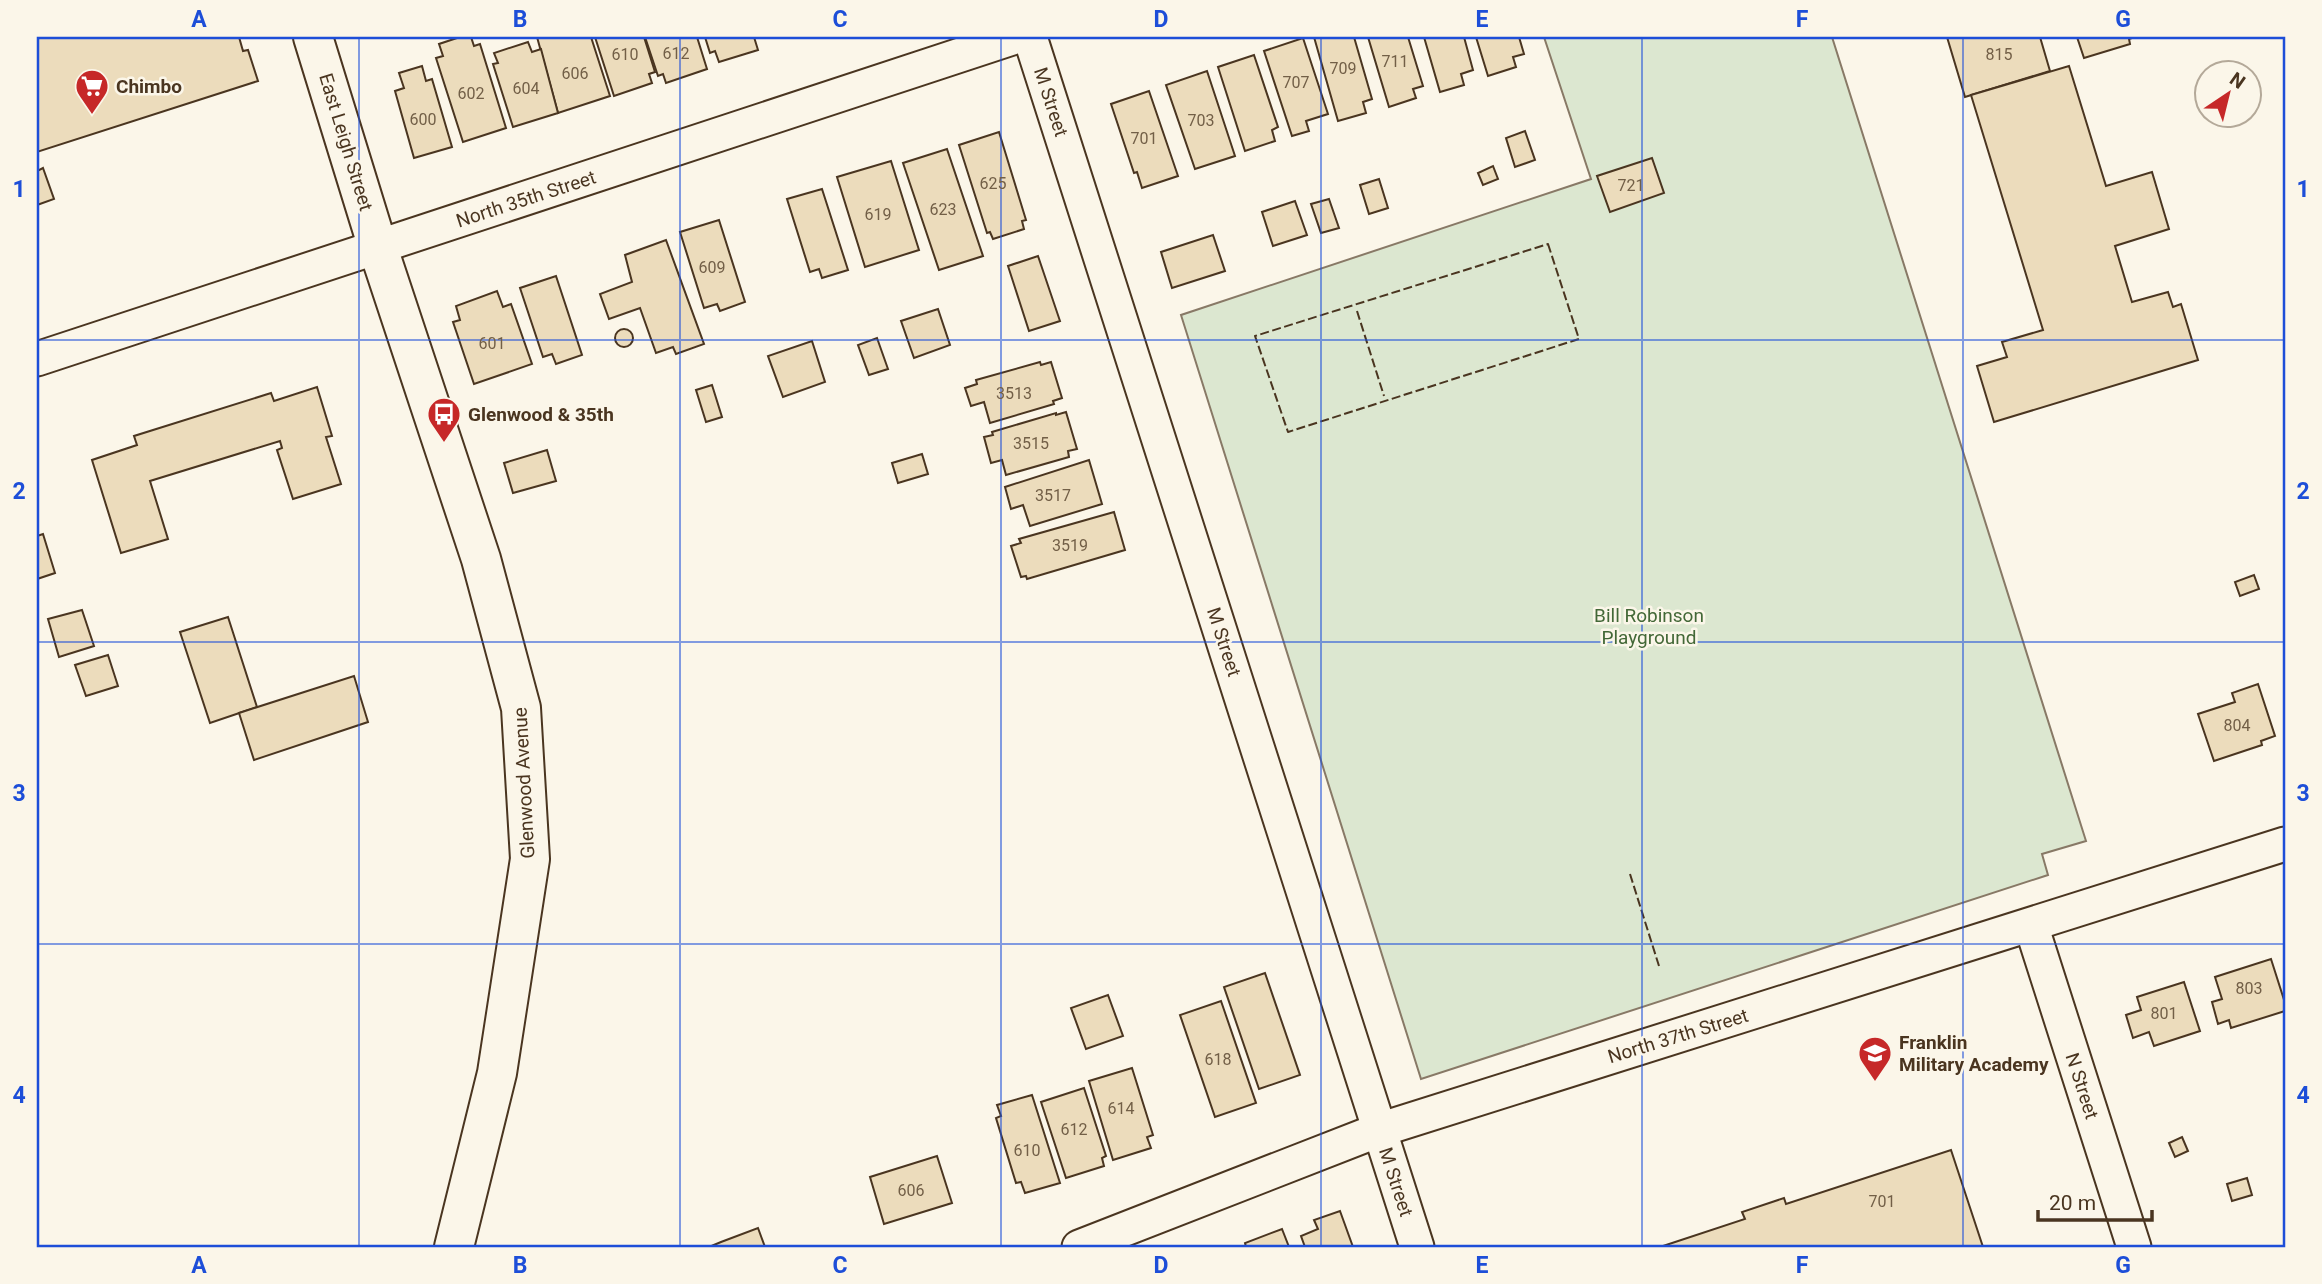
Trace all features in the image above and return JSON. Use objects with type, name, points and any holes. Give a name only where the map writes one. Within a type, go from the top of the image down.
[{"type":"street","name":"East Leigh Street","points":[[313,37],[378,248]]},
{"type":"street","name":"North 35th Street","points":[[37,359],[1015,37]]},
{"type":"street","name":"M Street","points":[[1030,37],[1417,1247]]},
{"type":"street","name":"Glenwood Avenue","points":[[378,248],[481,559],[521,708],[530,859],[497,1073],[454,1247]]},
{"type":"street","name":"North 37th Street","points":[[1079,1247],[1379,1129],[2285,844]]},
{"type":"street","name":"N Street","points":[[2031,925],[2134,1247]]},
{"type":"green space","name":"Bill Robinson Playground","points":[[1544,37],[1832,37],[2086,841],[2042,854],[2048,875],[1421,1079],[1181,315],[1591,179]]},
{"type":"building","name":"Chimbo","points":[[37,37],[239,37],[243,51],[248,50],[258,81],[37,152]]},
{"type":"building","points":[[460,37],[471,37],[474,46],[480,44],[506,128],[463,142],[436,58],[443,56],[439,44]]},
{"type":"building","points":[[537,37],[591,37],[610,96],[558,113]]},
{"type":"building","points":[[595,37],[644,37],[655,72],[649,74],[652,83],[614,96]]},
{"type":"building","points":[[645,37],[697,37],[707,69],[666,83],[663,74],[658,76]]},
{"type":"building","points":[[705,37],[754,37],[758,50],[719,62],[715,51],[710,53]]},
{"type":"building","points":[[1314,37],[1354,37],[1372,99],[1363,102],[1366,113],[1338,121]]},
{"type":"building","points":[[1368,37],[1408,37],[1423,86],[1413,89],[1416,98],[1389,107]]},
{"type":"building","points":[[1424,37],[1464,37],[1473,70],[1461,74],[1464,85],[1440,92]]},
{"type":"building","points":[[1476,37],[1519,37],[1524,54],[1513,57],[1516,67],[1488,76]]},
{"type":"building","points":[[1947,37],[2040,37],[2050,71],[1965,97]]},
{"type":"building","points":[[2077,37],[2135,37],[2129,39],[2130,44],[2084,58]]},
{"type":"building","points":[[1303,38],[1328,114],[1306,121],[1309,131],[1292,136],[1264,51]]},
{"type":"building","points":[[528,42],[532,52],[541,49],[558,113],[513,127],[493,64],[498,63],[494,53]]},
{"type":"building","points":[[1254,55],[1278,127],[1272,130],[1275,141],[1245,151],[1218,67]]},
{"type":"building","points":[[422,66],[426,81],[432,79],[452,147],[414,158],[395,91],[404,88],[399,73]]},
{"type":"building","points":[[2069,66],[2106,186],[2152,172],[2169,229],[2115,246],[2132,302],[2168,292],[2173,307],[2181,304],[2198,360],[1994,422],[1977,366],[2007,357],[2002,342],[2043,330],[1971,95]]},
{"type":"building","points":[[1207,71],[1235,156],[1195,169],[1166,85]]},
{"type":"building","points":[[1149,91],[1178,176],[1142,188],[1137,172],[1134,173],[1111,104]]},
{"type":"building","points":[[1525,131],[1535,160],[1515,167],[1506,138]]},
{"type":"building","points":[[999,132],[1026,220],[1022,221],[1024,229],[993,239],[990,232],[987,233],[959,145]]},
{"type":"building","points":[[947,149],[983,256],[939,270],[903,163]]},
{"type":"building","points":[[1652,158],[1664,193],[1610,212],[1597,176]]},
{"type":"building","points":[[891,161],[919,250],[865,267],[837,177]]},
{"type":"building","points":[[1493,166],[1498,179],[1483,185],[1478,173]]},
{"type":"building","points":[[43,168],[54,199],[37,205],[37,171]]},
{"type":"building","points":[[1379,179],[1388,208],[1369,214],[1360,185]]},
{"type":"building","points":[[822,189],[848,270],[822,278],[819,269],[810,272],[787,199]]},
{"type":"building","points":[[1329,199],[1339,228],[1321,233],[1311,204]]},
{"type":"building","points":[[1295,201],[1307,235],[1273,246],[1262,212]]},
{"type":"building","points":[[719,220],[745,302],[720,311],[717,304],[704,308],[680,232]]},
{"type":"building","points":[[1213,235],[1225,271],[1172,288],[1161,252]]},
{"type":"building","points":[[666,240],[704,344],[676,354],[673,347],[656,353],[640,308],[609,319],[600,294],[632,282],[625,255]]},
{"type":"building","points":[[1038,256],[1060,321],[1029,331],[1008,266]]},
{"type":"building","points":[[556,276],[582,355],[556,364],[552,354],[543,357],[520,288]]},
{"type":"building","points":[[497,291],[503,307],[511,304],[532,364],[474,384],[453,322],[460,320],[456,306]]},
{"type":"building","points":[[938,309],[950,345],[914,358],[901,321]]},
{"type":"building","points":[[624,329],[632,334],[633,338],[628,346],[624,347],[616,342],[615,338],[620,330]]},
{"type":"building","points":[[877,338],[888,369],[869,375],[858,345]]},
{"type":"building","points":[[812,341],[825,382],[783,397],[768,356]]},
{"type":"building","points":[[1040,362],[1041,365],[1051,362],[1062,398],[1053,401],[1054,404],[990,423],[984,402],[971,406],[965,388],[977,384],[976,380]]},
{"type":"building","points":[[712,385],[722,417],[706,422],[696,390]]},
{"type":"building","points":[[317,387],[332,436],[326,437],[341,484],[293,499],[277,450],[282,448],[280,441],[150,481],[168,539],[121,553],[92,460],[137,445],[134,436],[271,393],[274,401]]},
{"type":"building","points":[[1066,412],[1077,449],[1068,451],[1069,457],[1006,475],[1002,460],[991,463],[984,437],[993,435],[992,432]]},
{"type":"building","points":[[547,450],[556,481],[513,493],[504,463]]},
{"type":"building","points":[[922,454],[928,474],[898,483],[892,463]]},
{"type":"building","points":[[1089,460],[1102,504],[1030,526],[1023,505],[1011,509],[1005,487]]},
{"type":"building","points":[[1114,512],[1125,550],[1027,579],[1026,576],[1021,577],[1011,546],[1021,543],[1019,539]]},
{"type":"building","points":[[43,534],[55,573],[37,579],[37,536]]},
{"type":"building","points":[[2254,575],[2259,589],[2240,596],[2235,582]]},
{"type":"building","points":[[82,610],[94,646],[59,657],[48,619]]},
{"type":"building","points":[[228,617],[257,707],[210,723],[180,632]]},
{"type":"building","points":[[108,655],[118,686],[86,696],[75,665]]},
{"type":"building","points":[[354,676],[368,722],[254,760],[239,713]]},
{"type":"building","points":[[2258,684],[2275,736],[2261,741],[2262,745],[2214,761],[2198,714],[2235,702],[2232,693]]},
{"type":"building","points":[[2271,959],[2285,1011],[2231,1028],[2229,1020],[2218,1024],[2212,1002],[2222,999],[2215,977]]},
{"type":"building","points":[[1265,973],[1300,1075],[1259,1089],[1224,987]]},
{"type":"building","points":[[2184,982],[2200,1031],[2154,1046],[2149,1032],[2133,1038],[2126,1015],[2141,1010],[2137,997]]},
{"type":"building","points":[[1108,995],[1123,1036],[1086,1049],[1071,1008]]},
{"type":"building","points":[[1221,1001],[1256,1103],[1215,1117],[1180,1015]]},
{"type":"building","points":[[1132,1068],[1153,1135],[1147,1137],[1151,1148],[1113,1160],[1089,1081]]},
{"type":"building","points":[[1084,1088],[1106,1156],[1102,1158],[1104,1166],[1066,1178],[1041,1102]]},
{"type":"building","points":[[1032,1095],[1060,1183],[1025,1193],[1021,1182],[1016,1183],[996,1118],[1001,1116],[997,1105]]},
{"type":"building","points":[[2182,1137],[2188,1151],[2175,1157],[2169,1143]]},
{"type":"building","points":[[1951,1150],[1983,1247],[1660,1247],[1745,1219],[1742,1212],[1784,1198],[1786,1204]]},
{"type":"building","points":[[937,1156],[952,1203],[884,1224],[870,1177]]},
{"type":"building","points":[[2247,1178],[2252,1195],[2232,1201],[2227,1184]]},
{"type":"building","points":[[1340,1211],[1353,1247],[1305,1247],[1301,1236],[1318,1229],[1314,1220]]},
{"type":"building","points":[[758,1228],[765,1247],[709,1247],[721,1242]]},
{"type":"building","points":[[1282,1229],[1289,1247],[1246,1247],[1245,1243]]},
{"type":"fence","points":[[1548,244],[1579,339],[1288,432],[1255,336],[1548,244]]},
{"type":"fence","points":[[1357,311],[1384,396]]},
{"type":"fence","points":[[1630,874],[1659,966]]},
{"type":"place","name":"Chimbo","points":[[92,116]]},
{"type":"place","name":"Glenwood & 35th","points":[[444,444]]},
{"type":"place","name":"Franklin Military Academy","points":[[1875,1083]]}]
